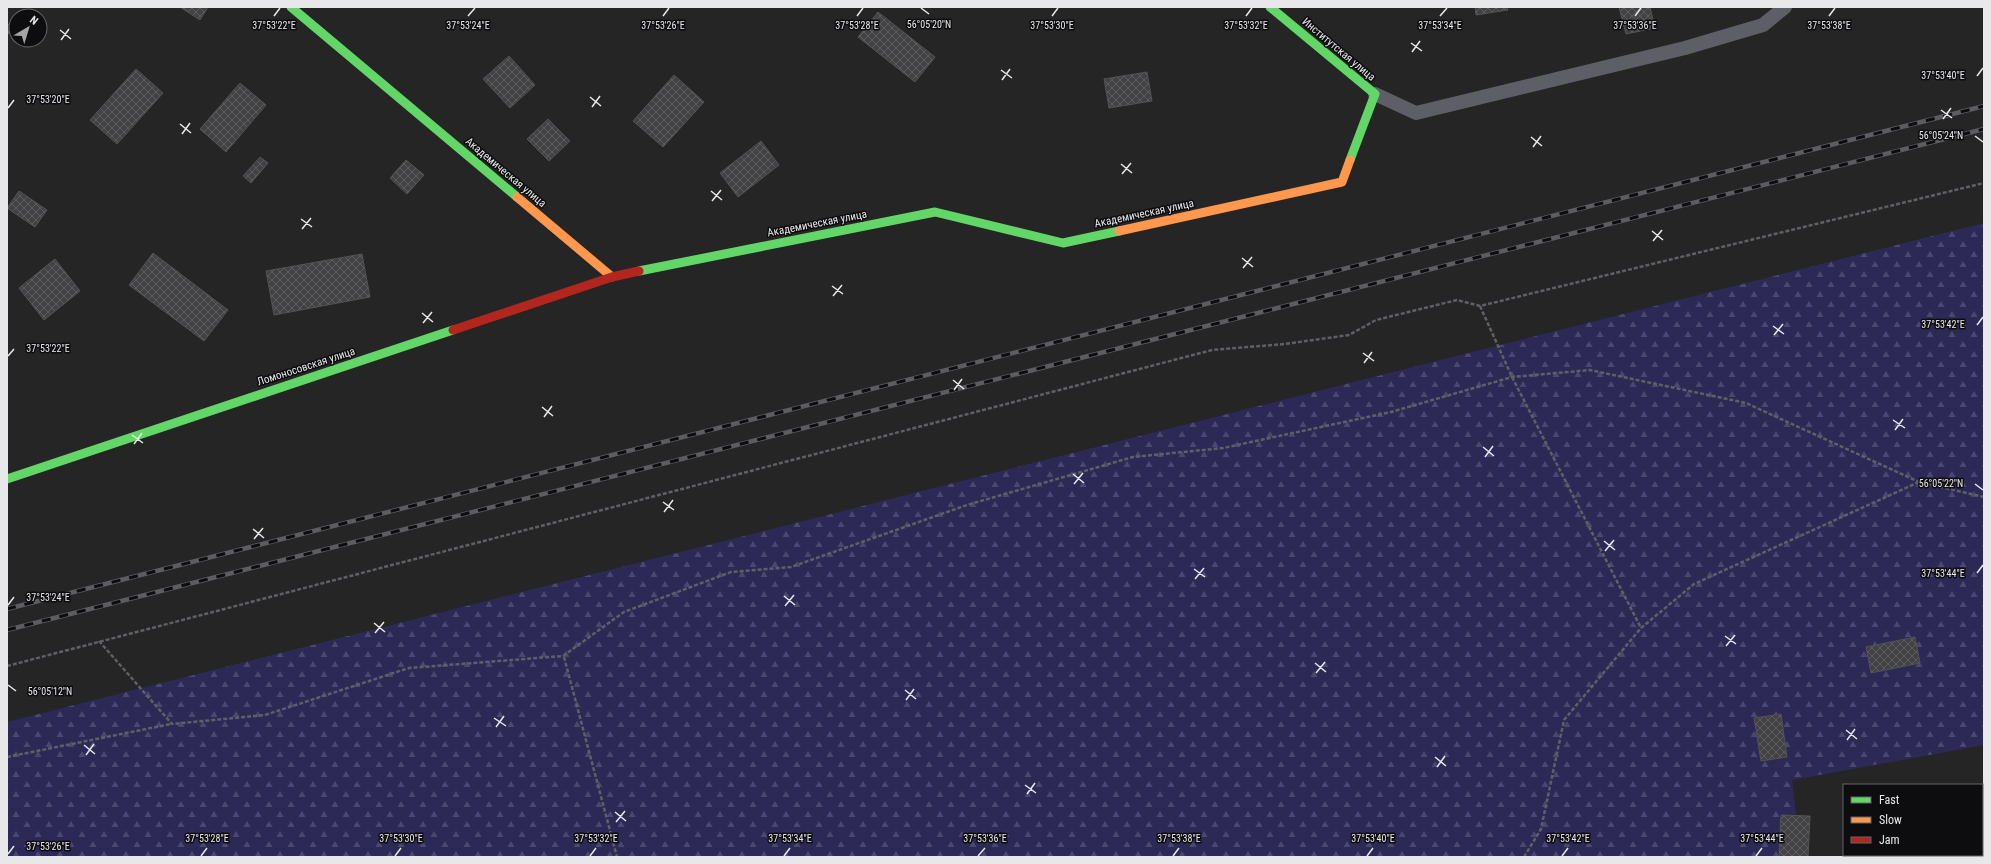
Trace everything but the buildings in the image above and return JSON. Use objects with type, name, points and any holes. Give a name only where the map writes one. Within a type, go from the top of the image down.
[{"type":"street","name":"Академическая улица","points":[[291,7],[612,277],[935,212],[1063,243],[1342,182],[1375,94]]},
{"type":"street","name":"Институтская улица","points":[[1270,7],[1375,94]]},
{"type":"street","name":"Ломоносовская улица","points":[[7,479],[612,277]]},
{"type":"lane","points":[[1375,94],[1416,113],[1685,48],[1763,25],[1785,7]]},
{"type":"path","points":[[7,666],[1212,350],[1285,344],[1349,335],[1376,320],[1457,300],[1480,306],[1984,183]]},
{"type":"path","points":[[1480,306],[1512,377],[1641,628]]},
{"type":"path","points":[[7,757],[172,724],[265,715],[409,668],[564,656],[624,612],[731,572],[791,567],[967,505],[1133,457],[1223,448],[1391,412],[1512,377],[1590,370],[1746,403],[1920,482],[1984,497]]},
{"type":"path","points":[[1524,857],[1541,828],[1564,720],[1641,628],[1694,584],[1920,482]]},
{"type":"path","points":[[98,641],[172,724]]},
{"type":"path","points":[[564,656],[618,857]]},
{"type":"green space","points":[[1984,223],[1984,745],[1792,780],[1801,857],[7,857],[7,722]]},
{"type":"railway","points":[[7,609],[1984,106]]},
{"type":"railway","points":[[7,630],[1984,129]]},
{"type":"traffic: fast","points":[[291,7],[517,197]]},
{"type":"traffic: fast","points":[[1270,7],[1375,94],[1350,160]]},
{"type":"traffic: fast","points":[[639,271],[935,212],[1063,243],[1119,231]]},
{"type":"traffic: fast","points":[[7,479],[453,330]]},
{"type":"traffic: slow","points":[[1119,231],[1342,182],[1350,160]]},
{"type":"traffic: slow","points":[[517,197],[612,277]]},
{"type":"traffic: jam","points":[[453,330],[612,277],[639,271]]}]
